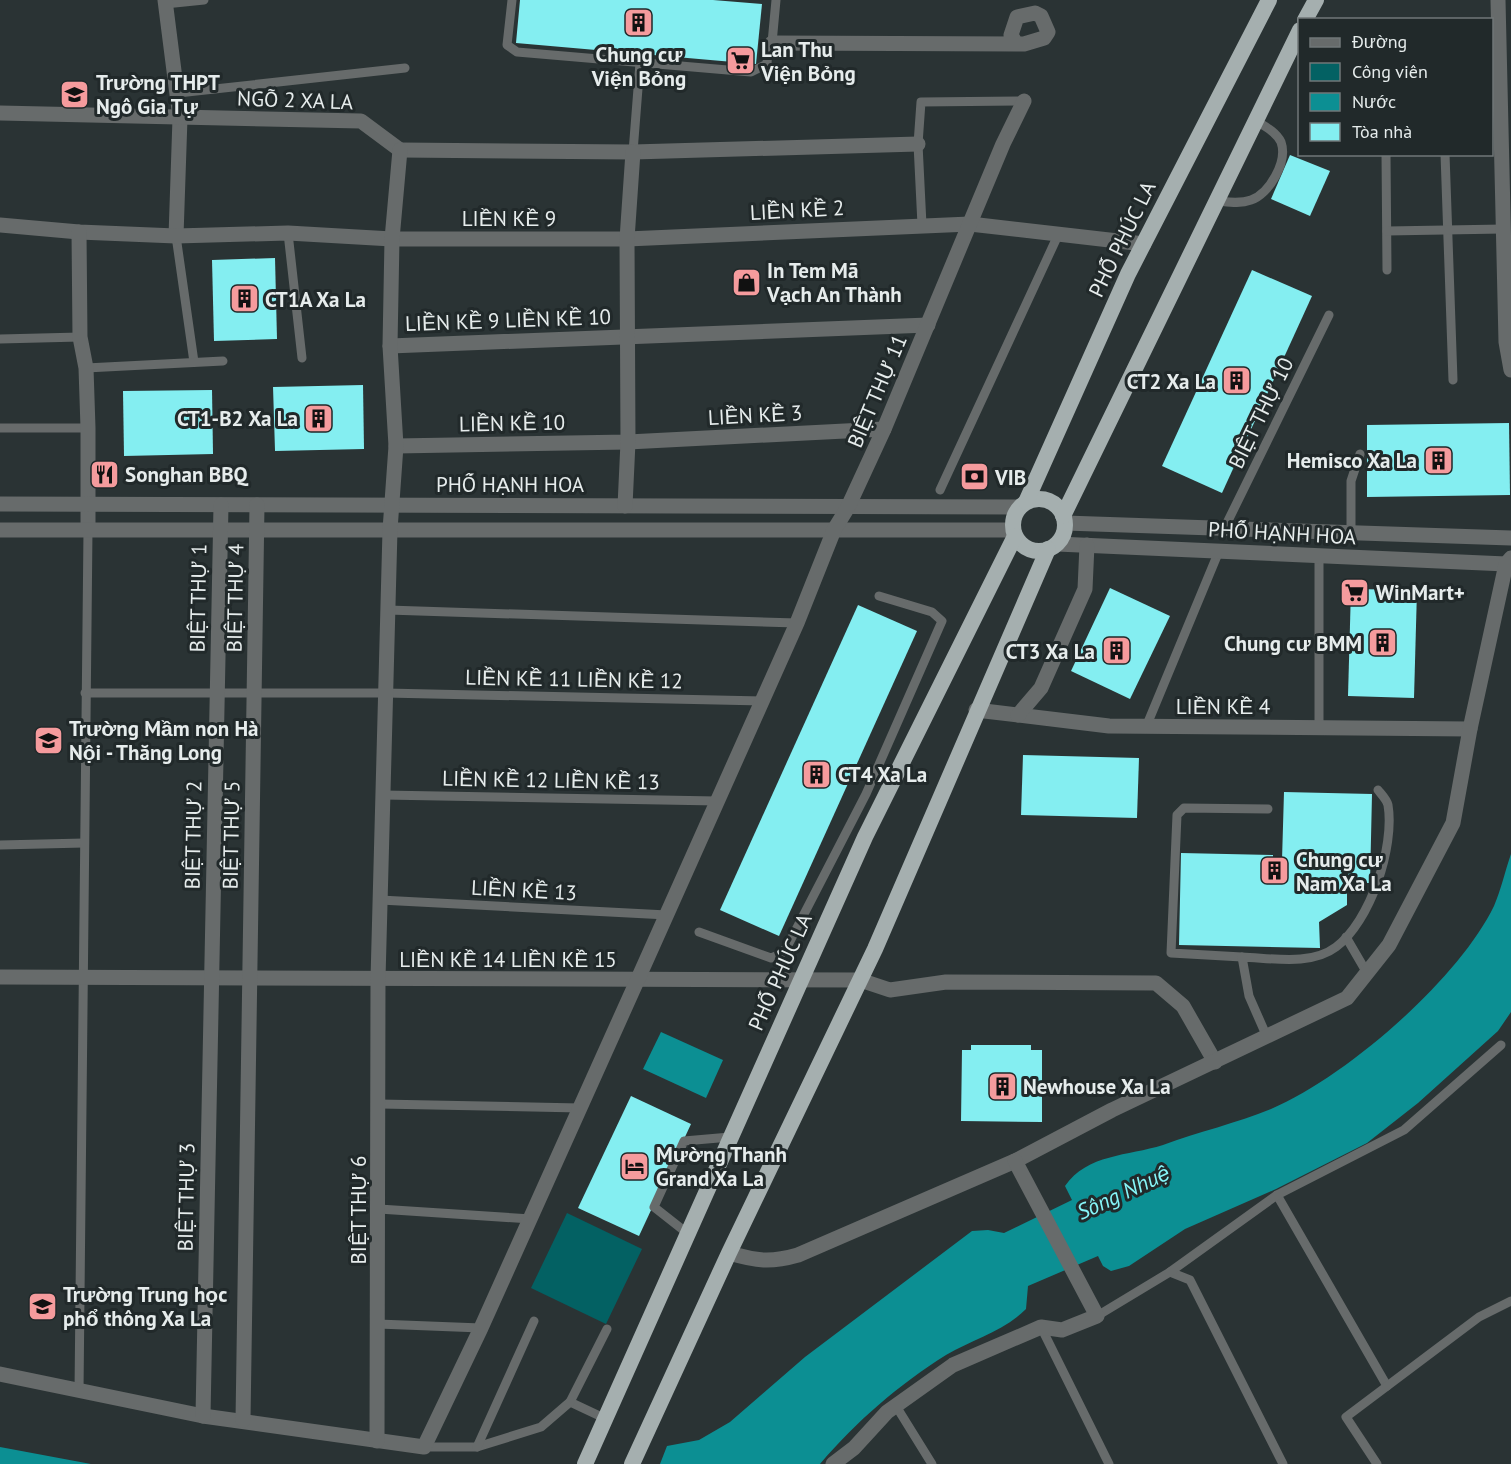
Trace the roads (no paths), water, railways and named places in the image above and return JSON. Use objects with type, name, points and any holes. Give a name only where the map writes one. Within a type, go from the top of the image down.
[{"type":"highway","name":"PHỐ PHÚC LA","points":[[1023,505],[1143,243],[1269,0]]},
{"type":"highway","points":[[1306,18],[1316,0]]},
{"type":"highway","points":[[632,1464],[729,1253],[860,980],[976,710],[1052,547],[1063,534],[1064,520],[1174,286],[1218,201],[1298,32]]},
{"type":"highway","points":[[1052,547],[1029,549],[1014,533],[1013,522],[1023,505],[1034,498],[1052,502],[1064,520]]},
{"type":"highway","name":"PHỐ PHÚC LA","points":[[585,1464],[882,803],[1014,533]]},
{"type":"street","points":[[1498,0],[1496,107],[1507,208],[1503,229],[1506,342],[1511,370]]},
{"type":"street","points":[[165,2],[180,118],[176,236]]},
{"type":"street","points":[[772,43],[1016,42]]},
{"type":"street","name":"BIỆT THỰ 11","points":[[424,1447],[531,1219],[667,915],[797,623],[834,530],[848,507],[884,429],[1024,101]]},
{"type":"street","name":"NGÕ 2 XA LA","points":[[0,113],[361,121],[400,150]]},
{"type":"street","points":[[378,979],[390,530],[396,446],[390,346],[392,239],[400,150],[633,152],[918,144]]},
{"type":"street","points":[[625,506],[628,442],[627,239],[633,152]]},
{"type":"street","name":"LIỀN KỀ 2","points":[[627,239],[970,224],[1143,243]]},
{"type":"street","name":"LIỀN KỀ 9","points":[[0,225],[79,232],[176,236],[288,233],[392,239],[627,239]]},
{"type":"street","points":[[79,232],[80,337],[86,368],[88,428],[90,504],[88,530]]},
{"type":"street","name":"LIỀN KỀ 9 LIỀN KỀ 10","points":[[390,346],[928,325]]},
{"type":"street","name":"LIỀN KỀ 3","points":[[628,442],[884,429]]},
{"type":"street","name":"LIỀN KỀ 10","points":[[396,446],[628,442]]},
{"type":"street","name":"PHỐ HẠNH HOA","points":[[0,504],[848,507],[1023,505]]},
{"type":"street","name":"BIỆT THỰ 1","points":[[217,693],[221,505]]},
{"type":"street","name":"BIỆT THỰ 4","points":[[254,692],[257,505]]},
{"type":"street","name":"PHỐ HẠNH HOA","points":[[1064,520],[1511,538]]},
{"type":"street","points":[[0,531],[834,530],[1014,533]]},
{"type":"street","points":[[1018,715],[1041,688],[1085,589],[1088,545]]},
{"type":"street","name":"PHỐ HẠNH HOA","points":[[1052,547],[1088,545],[1319,556],[1509,561]]},
{"type":"street","points":[[729,1253],[759,1262],[778,1261],[798,1255],[1015,1161],[1112,1110],[1347,998],[1389,945],[1453,823],[1470,729],[1509,561]]},
{"type":"street","name":"BIỆT THỰ 5","points":[[250,979],[254,692]]},
{"type":"street","name":"BIỆT THỰ 2","points":[[211,979],[217,693]]},
{"type":"street","name":"LIỀN KỀ 4","points":[[976,710],[1109,726],[1470,729]]},
{"type":"street","name":"LIỀN KỀ 14 LIỀN KỀ 15","points":[[0,977],[860,980],[890,990],[946,982],[1156,983],[1183,1006],[1215,1062]]},
{"type":"street","name":"BIỆT THỰ 3","points":[[202,1416],[211,979]]},
{"type":"street","points":[[243,1420],[250,979]]},
{"type":"street","name":"BIỆT THỰ 6","points":[[377,1441],[380,1104],[378,979]]},
{"type":"street","points":[[833,1464],[854,1448],[879,1419],[953,1365],[1041,1328],[1062,1330],[1097,1316],[1015,1161]]},
{"type":"street","points":[[0,1374],[202,1416],[424,1447]]},
{"type":"lane","points":[[165,2],[204,0]]},
{"type":"lane","points":[[512,0],[507,45],[511,50],[751,72],[767,64],[768,47],[772,43],[776,0]]},
{"type":"lane","points":[[633,152],[640,63]]},
{"type":"lane","points":[[178,93],[405,68]]},
{"type":"lane","points":[[922,225],[918,144],[921,102],[1024,101]]},
{"type":"lane","points":[[1218,201],[1248,201],[1261,195],[1270,185],[1282,160],[1283,150],[1274,132],[1256,121]]},
{"type":"lane","points":[[1386,156],[1387,270]]},
{"type":"lane","points":[[1445,156],[1453,381]]},
{"type":"lane","points":[[1387,231],[1503,229]]},
{"type":"lane","points":[[288,233],[302,358]]},
{"type":"lane","points":[[940,490],[1059,233]]},
{"type":"lane","points":[[176,236],[194,362]]},
{"type":"lane","name":"BIỆT THỰ 10","points":[[1225,527],[1329,315]]},
{"type":"lane","points":[[0,339],[80,337]]},
{"type":"lane","points":[[86,368],[223,361]]},
{"type":"lane","points":[[0,428],[88,428]]},
{"type":"lane","points":[[1351,532],[1351,481],[1360,454]]},
{"type":"lane","points":[[79,1392],[88,530]]},
{"type":"lane","points":[[1146,727],[1219,551]]},
{"type":"lane","points":[[1319,556],[1319,728]]},
{"type":"lane","points":[[699,932],[771,958],[781,954],[787,947],[866,794],[942,621],[932,612],[879,596]]},
{"type":"lane","points":[[388,610],[797,623]]},
{"type":"lane","name":"LIỀN KỀ 11 LIỀN KỀ 12","points":[[85,693],[386,693],[763,700]]},
{"type":"lane","points":[[1268,809],[1184,807],[1177,815],[1171,953],[1310,958],[1336,948],[1361,923],[1383,864],[1389,822],[1388,803],[1378,790]]},
{"type":"lane","points":[[866,794],[882,803]]},
{"type":"lane","name":"LIỀN KỀ 12 LIỀN KỀ 13","points":[[383,795],[717,801]]},
{"type":"lane","points":[[0,845],[84,843]]},
{"type":"lane","name":"LIỀN KỀ 13","points":[[380,900],[667,915]]},
{"type":"lane","points":[[1346,937],[1367,973]]},
{"type":"lane","points":[[1242,957],[1249,996],[1267,1037]]},
{"type":"lane","points":[[1097,1316],[1170,1272],[1277,1196],[1404,1130],[1501,1046]]},
{"type":"lane","points":[[380,1104],[580,1108]]},
{"type":"lane","points":[[687,1233],[654,1208],[684,1141],[730,1137]]},
{"type":"lane","points":[[1277,1196],[1387,1386]]},
{"type":"lane","points":[[379,1209],[531,1219]]},
{"type":"lane","points":[[1170,1272],[1190,1280],[1283,1464]]},
{"type":"lane","points":[[1377,1464],[1346,1417],[1479,1317],[1511,1301]]},
{"type":"lane","points":[[477,1447],[534,1321]]},
{"type":"lane","points":[[378,1324],[481,1328]]},
{"type":"lane","points":[[1041,1328],[1110,1464]]},
{"type":"lane","points":[[424,1447],[477,1447],[541,1427],[570,1402],[607,1329]]},
{"type":"lane","points":[[570,1402],[602,1425]]},
{"type":"lane","points":[[896,1406],[932,1464]]},
{"type":"water","name":"Sông Nhuệ","points":[[1511,854],[1511,1012],[1498,1031],[1418,1103],[1367,1143],[1276,1189],[1185,1229],[1129,1266],[1111,1271],[1103,1266],[1098,1256],[1028,1286],[1026,1309],[1017,1317],[998,1329],[956,1349],[911,1379],[864,1418],[820,1464],[660,1464],[667,1446],[699,1440],[730,1422],[805,1357],[972,1231],[988,1230],[1004,1233],[1072,1200],[1065,1186],[1074,1176],[1096,1162],[1150,1149],[1258,1114],[1301,1094],[1332,1074],[1397,1023],[1455,964],[1477,935],[1494,906]]},
{"type":"water","points":[[661,1032],[723,1060],[706,1098],[643,1069]]},
{"type":"water","points":[[0,1447],[91,1464],[0,1464]]},
{"type":"place","name":"Chung cư Viện Bỏng","points":[[639,23]]},
{"type":"place","name":"Lan Thu Viện Bỏng","points":[[740,61]]},
{"type":"place","name":"Trường THPT Ngô Gia Tự","points":[[75,94]]},
{"type":"place","name":"In Tem Mã Vạch An Thành","points":[[746,282]]},
{"type":"place","name":"CT1A Xa La","points":[[244,299]]},
{"type":"place","name":"CT2 Xa La","points":[[1237,381]]},
{"type":"place","name":"CT1-B2 Xa La","points":[[319,418]]},
{"type":"place","name":"Hemisco Xa La","points":[[1438,460]]},
{"type":"place","name":"Songhan BBQ","points":[[104,474]]},
{"type":"place","name":"VIB","points":[[974,477]]},
{"type":"place","name":"WinMart+","points":[[1355,592]]},
{"type":"place","name":"Chung cư BMM","points":[[1383,643]]},
{"type":"place","name":"CT3 Xa La","points":[[1116,651]]},
{"type":"place","name":"Trường Mầm non Hà Nội - Thăng Long","points":[[48,740]]},
{"type":"place","name":"CT4 Xa La","points":[[817,774]]},
{"type":"place","name":"Chung cư Nam Xa La","points":[[1275,871]]},
{"type":"place","name":"Newhouse Xa La","points":[[1002,1086]]},
{"type":"place","name":"Mường Thanh Grand Xa La","points":[[635,1166]]},
{"type":"place","name":"Trường Trung học phổ thông Xa La","points":[[42,1306]]}]
